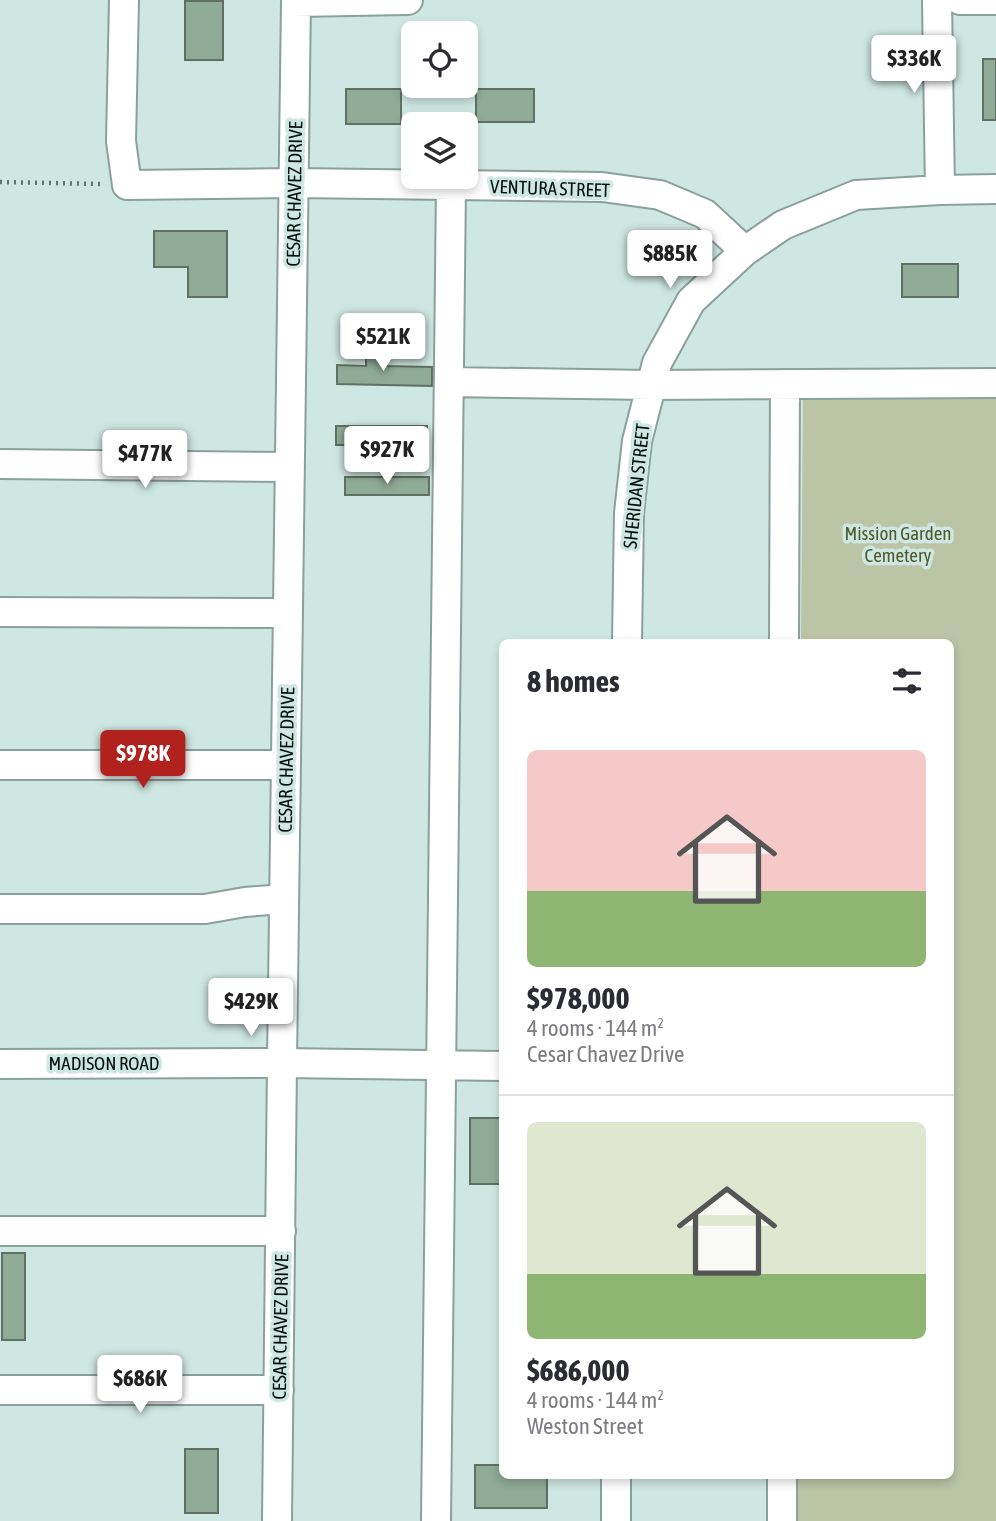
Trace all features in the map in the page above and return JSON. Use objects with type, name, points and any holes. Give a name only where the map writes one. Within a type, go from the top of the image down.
[{"type":"street","points":[[124,0],[121,141],[127,185]]},
{"type":"street","points":[[296,1],[408,0]]},
{"type":"street","points":[[937,0],[940,190]]},
{"type":"street","points":[[960,0],[996,0]]},
{"type":"street","name":"CESAR CHAVEZ DRIVE","points":[[277,1521],[296,1]]},
{"type":"street","name":"VENTURA STREET","points":[[127,185],[401,185]]},
{"type":"street","name":"VENTURA STREET","points":[[478,186],[602,187],[660,195],[705,214],[745,251]]},
{"type":"street","points":[[436,1521],[451,189]]},
{"type":"street","name":"SHERIDAN STREET","points":[[627,639],[629,513],[637,441],[657,363],[691,301],[745,251],[783,225],[856,195],[996,189]]},
{"type":"street","points":[[449,382],[652,385],[996,383]]},
{"type":"street","points":[[784,639],[785,384]]},
{"type":"street","points":[[0,464],[290,467]]},
{"type":"street","points":[[0,612],[288,613]]},
{"type":"street","points":[[0,765],[286,765]]},
{"type":"street","points":[[0,909],[205,909],[284,899]]},
{"type":"street","name":"MADISON ROAD","points":[[0,1063],[499,1066]]},
{"type":"street","points":[[0,1231],[281,1231]]},
{"type":"street","points":[[0,1390],[279,1390]]},
{"type":"street","points":[[616,1479],[616,1521]]},
{"type":"street","points":[[782,1479],[782,1521]]},
{"type":"path","points":[[0,182],[127,185]]},
{"type":"green space","name":"Mission Garden Cemetery","points":[[803,395],[996,396],[996,1521],[794,1521],[795,1479],[954,1479],[954,639],[801,639]]},
{"type":"building","points":[[185,1],[223,1],[223,60],[185,60]]},
{"type":"building","points":[[983,59],[996,59],[996,120],[983,120]]},
{"type":"building","points":[[346,89],[401,89],[401,124],[346,124]]},
{"type":"building","points":[[478,89],[534,89],[534,122],[478,122]]},
{"type":"building","points":[[154,231],[227,231],[227,297],[188,297],[188,267],[154,267]]},
{"type":"building","points":[[902,264],[958,264],[958,297],[902,297]]},
{"type":"building","points":[[366,348],[385,348],[385,366],[432,367],[432,386],[337,384],[337,365],[366,366]]},
{"type":"building","points":[[336,426],[427,426],[427,445],[336,445]]},
{"type":"building","points":[[345,477],[429,477],[429,495],[345,495]]},
{"type":"building","points":[[470,1118],[499,1118],[499,1184],[470,1184]]},
{"type":"building","points":[[2,1253],[25,1253],[25,1340],[2,1340]]},
{"type":"building","points":[[185,1449],[218,1449],[218,1513],[185,1513]]},
{"type":"building","points":[[475,1465],[499,1465],[499,1479],[547,1479],[547,1508],[475,1508]]}]
